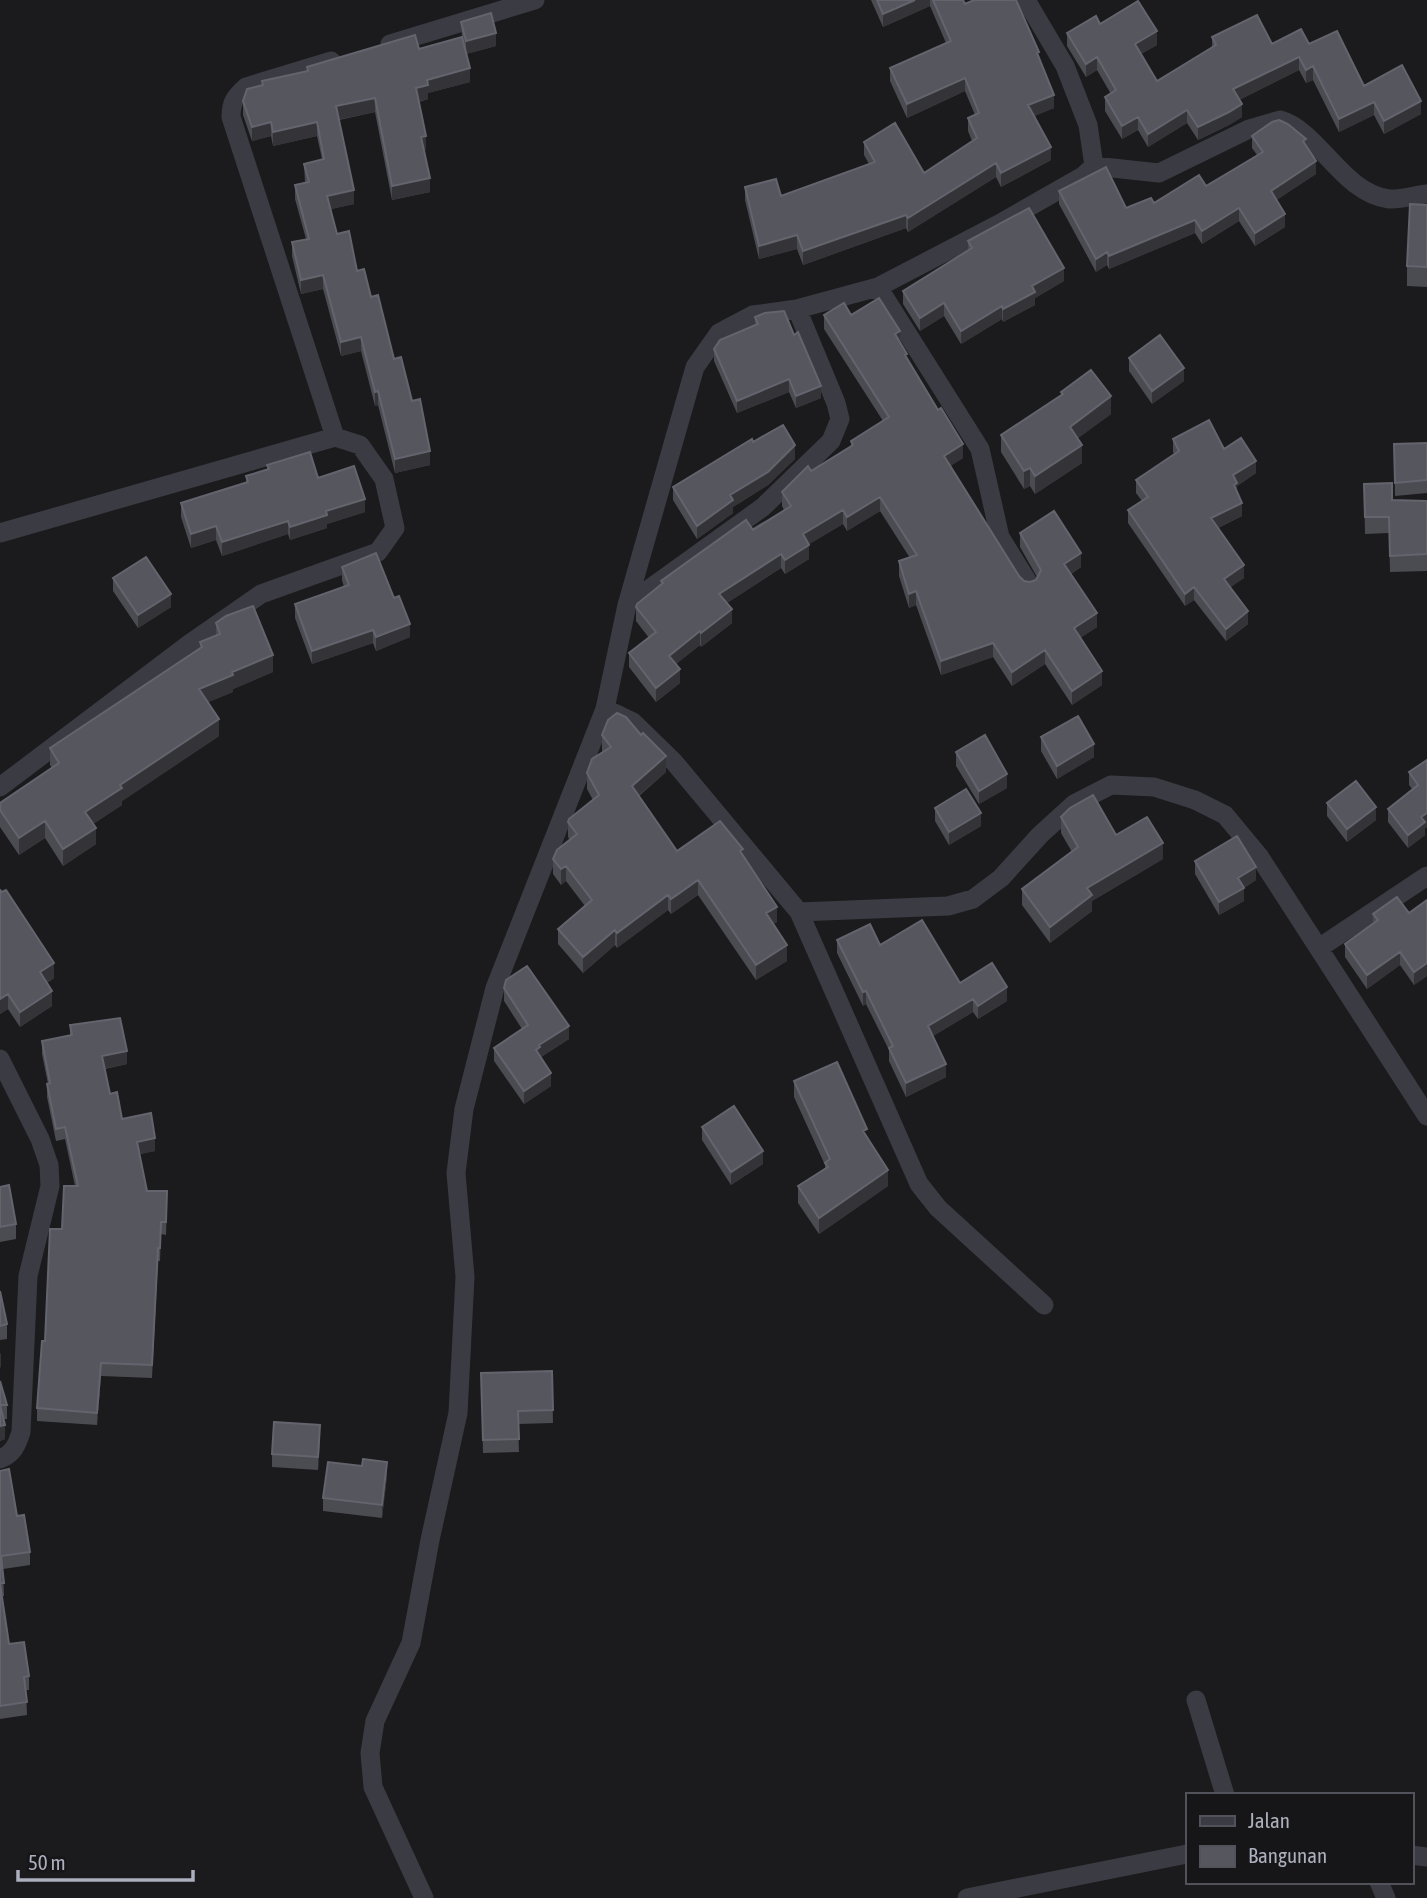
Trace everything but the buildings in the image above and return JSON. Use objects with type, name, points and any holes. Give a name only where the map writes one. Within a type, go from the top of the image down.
[{"type":"street","points":[[377,47],[535,0]]},
{"type":"street","points":[[1026,0],[1065,66],[1088,125],[1094,166]]},
{"type":"street","points":[[335,437],[231,117],[231,104],[246,87],[351,55]]},
{"type":"street","points":[[424,1898],[373,1787],[370,1753],[375,1721],[411,1643],[458,1413],[465,1277],[456,1174],[464,1109],[495,988],[605,709],[626,605],[695,367],[719,333],[753,315],[797,309],[878,287],[999,224],[1083,176],[1094,166],[1159,173],[1250,129],[1280,120],[1296,127],[1364,190],[1389,199],[1427,194]]},
{"type":"street","points":[[878,287],[980,449],[1000,537],[1029,584]]},
{"type":"street","points":[[626,605],[762,507],[831,441],[840,419],[836,403],[797,309]]},
{"type":"street","points":[[0,533],[335,437],[359,444],[384,480],[395,528],[378,552],[261,594],[189,644],[0,787]]},
{"type":"street","points":[[605,709],[634,722],[674,762],[799,912],[919,1184],[938,1208],[1044,1305]]},
{"type":"street","points":[[799,912],[948,906],[973,899],[1001,878],[1040,835],[1074,804],[1111,785],[1154,787],[1195,800],[1226,815],[1259,856],[1427,1116]]},
{"type":"street","points":[[1319,948],[1427,876]]},
{"type":"street","points":[[0,1059],[40,1139],[50,1165],[50,1186],[28,1276],[21,1432],[17,1446],[0,1459]]},
{"type":"street","points":[[1196,1700],[1224,1793]]},
{"type":"street","points":[[967,1898],[994,1895],[1186,1854]]}]
